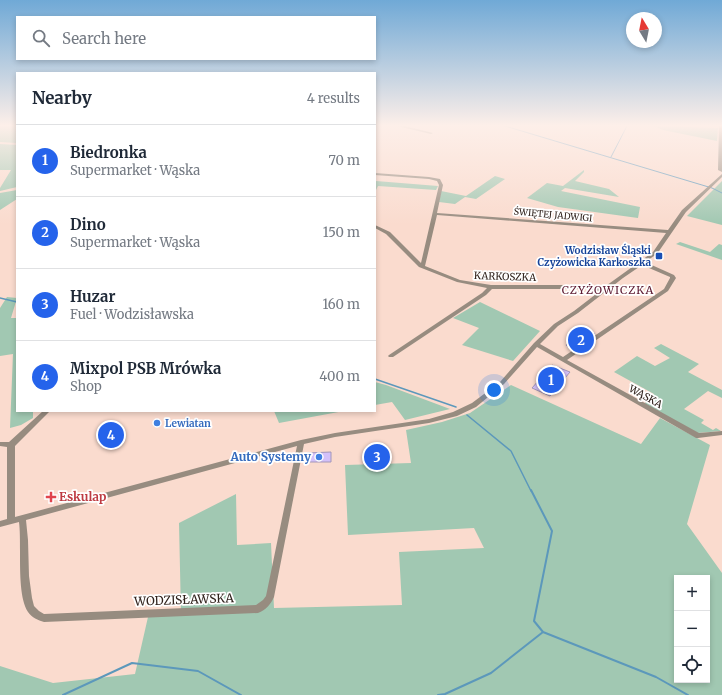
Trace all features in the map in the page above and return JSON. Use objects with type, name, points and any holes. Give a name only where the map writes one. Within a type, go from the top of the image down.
[{"type":"street","points":[[720,158],[720,170],[722,171]]},
{"type":"street","points":[[376,174],[439,180],[441,185],[435,214],[421,266]]},
{"type":"street","points":[[0,524],[301,442],[329,436],[429,421],[455,414],[474,405],[502,383],[536,344],[556,325],[576,312],[655,253],[684,211],[722,175]]},
{"type":"street","name":"ŚWIĘTEJ JADWIGI","points":[[435,214],[670,232]]},
{"type":"street","name":"KARKOSZKA","points":[[376,226],[388,232],[421,266],[459,281],[491,287],[587,287],[605,290]]},
{"type":"street","points":[[563,360],[666,290],[673,278],[672,276],[642,262]]},
{"type":"street","points":[[391,356],[484,294],[491,287]]},
{"type":"street","name":"WĄSKA","points":[[536,344],[698,436],[722,433]]},
{"type":"street","points":[[12,521],[11,445],[46,412]]},
{"type":"street","name":"WODZISŁAWSKA","points":[[22,518],[27,593],[31,608],[36,615],[44,618],[258,608],[266,603],[270,597],[301,442]]},
{"type":"street","points":[[0,444],[11,445]]},
{"type":"green space","points":[[0,158],[16,158],[16,187],[0,191],[0,188],[11,170],[0,170]]},
{"type":"green space","points":[[584,170],[584,172],[575,181],[609,189],[619,197],[565,188],[561,191],[640,207],[638,218],[558,207],[527,198],[547,183],[563,186]]},
{"type":"green space","points":[[495,176],[505,179],[476,199],[465,197],[455,204],[439,202],[441,191],[466,196]]},
{"type":"green space","points":[[376,181],[438,186],[436,190],[378,186],[376,190]]},
{"type":"green space","points":[[722,181],[722,225],[687,216]]},
{"type":"green space","points":[[16,190],[16,200],[0,210],[0,193]]},
{"type":"green space","points":[[680,242],[710,252],[719,244],[722,245],[722,260],[676,244]]},
{"type":"green space","points":[[7,297],[16,298],[11,318],[16,318],[16,412],[33,412],[33,418],[21,425],[10,428],[13,354],[0,356],[0,308]]},
{"type":"green space","points":[[480,302],[540,331],[513,361],[462,345],[479,328],[453,318]]},
{"type":"green space","points":[[661,344],[699,364],[688,372],[722,390],[722,398],[708,391],[684,409],[704,420],[701,423],[713,430],[716,428],[721,431],[698,433],[644,404],[654,394],[614,372],[637,356],[655,366],[670,358],[654,348]]},
{"type":"green space","points":[[376,382],[450,409],[405,420],[392,402],[376,405]]},
{"type":"green space","points":[[511,385],[641,444],[660,418],[710,445],[687,524],[722,573],[722,695],[0,695],[0,666],[53,683],[135,674],[148,617],[181,615],[179,523],[236,494],[237,545],[271,543],[274,608],[402,605],[399,552],[484,548],[474,528],[348,535],[345,465],[411,463],[406,430],[442,422],[470,413]]},
{"type":"green space","points":[[274,412],[339,412],[279,423]]},
{"type":"building","points":[[587,330],[595,334],[573,349],[566,345]]},
{"type":"building","points":[[552,365],[570,372],[550,396],[532,388]]},
{"type":"building","name":"Auto Systemy","points":[[331,452],[331,462],[306,462],[307,453]]},
{"type":"waterway","points":[[613,158],[712,188],[722,193]]},
{"type":"waterway","points":[[0,298],[16,302]]},
{"type":"waterway","points":[[376,379],[456,407]]},
{"type":"waterway","points":[[467,415],[511,451],[531,491]]},
{"type":"waterway","points":[[531,490],[552,531],[534,621],[543,632]]},
{"type":"waterway","points":[[438,695],[445,694],[491,673],[543,632]]},
{"type":"waterway","points":[[543,632],[656,677],[688,695]]},
{"type":"waterway","points":[[63,695],[132,663],[198,671],[241,695]]},
{"type":"place","name":"Wodzisław Śląski Czyżowicka Karkoszka","points":[[659,256]]},
{"type":"place","name":"Dino","points":[[581,340]]},
{"type":"place","name":"Biedronka","points":[[551,380]]},
{"type":"place","name":"Lewiatan","points":[[157,423]]},
{"type":"place","name":"Mixpol PSB Mrówka","points":[[111,435]]},
{"type":"place","name":"Auto Systemy","points":[[319,457]]},
{"type":"place","name":"Huzar","points":[[377,457]]},
{"type":"place","name":"Eskulap","points":[[51,497]]},
{"type":"district","name":"CZYŻOWICZKA","points":[[608,290]]}]
